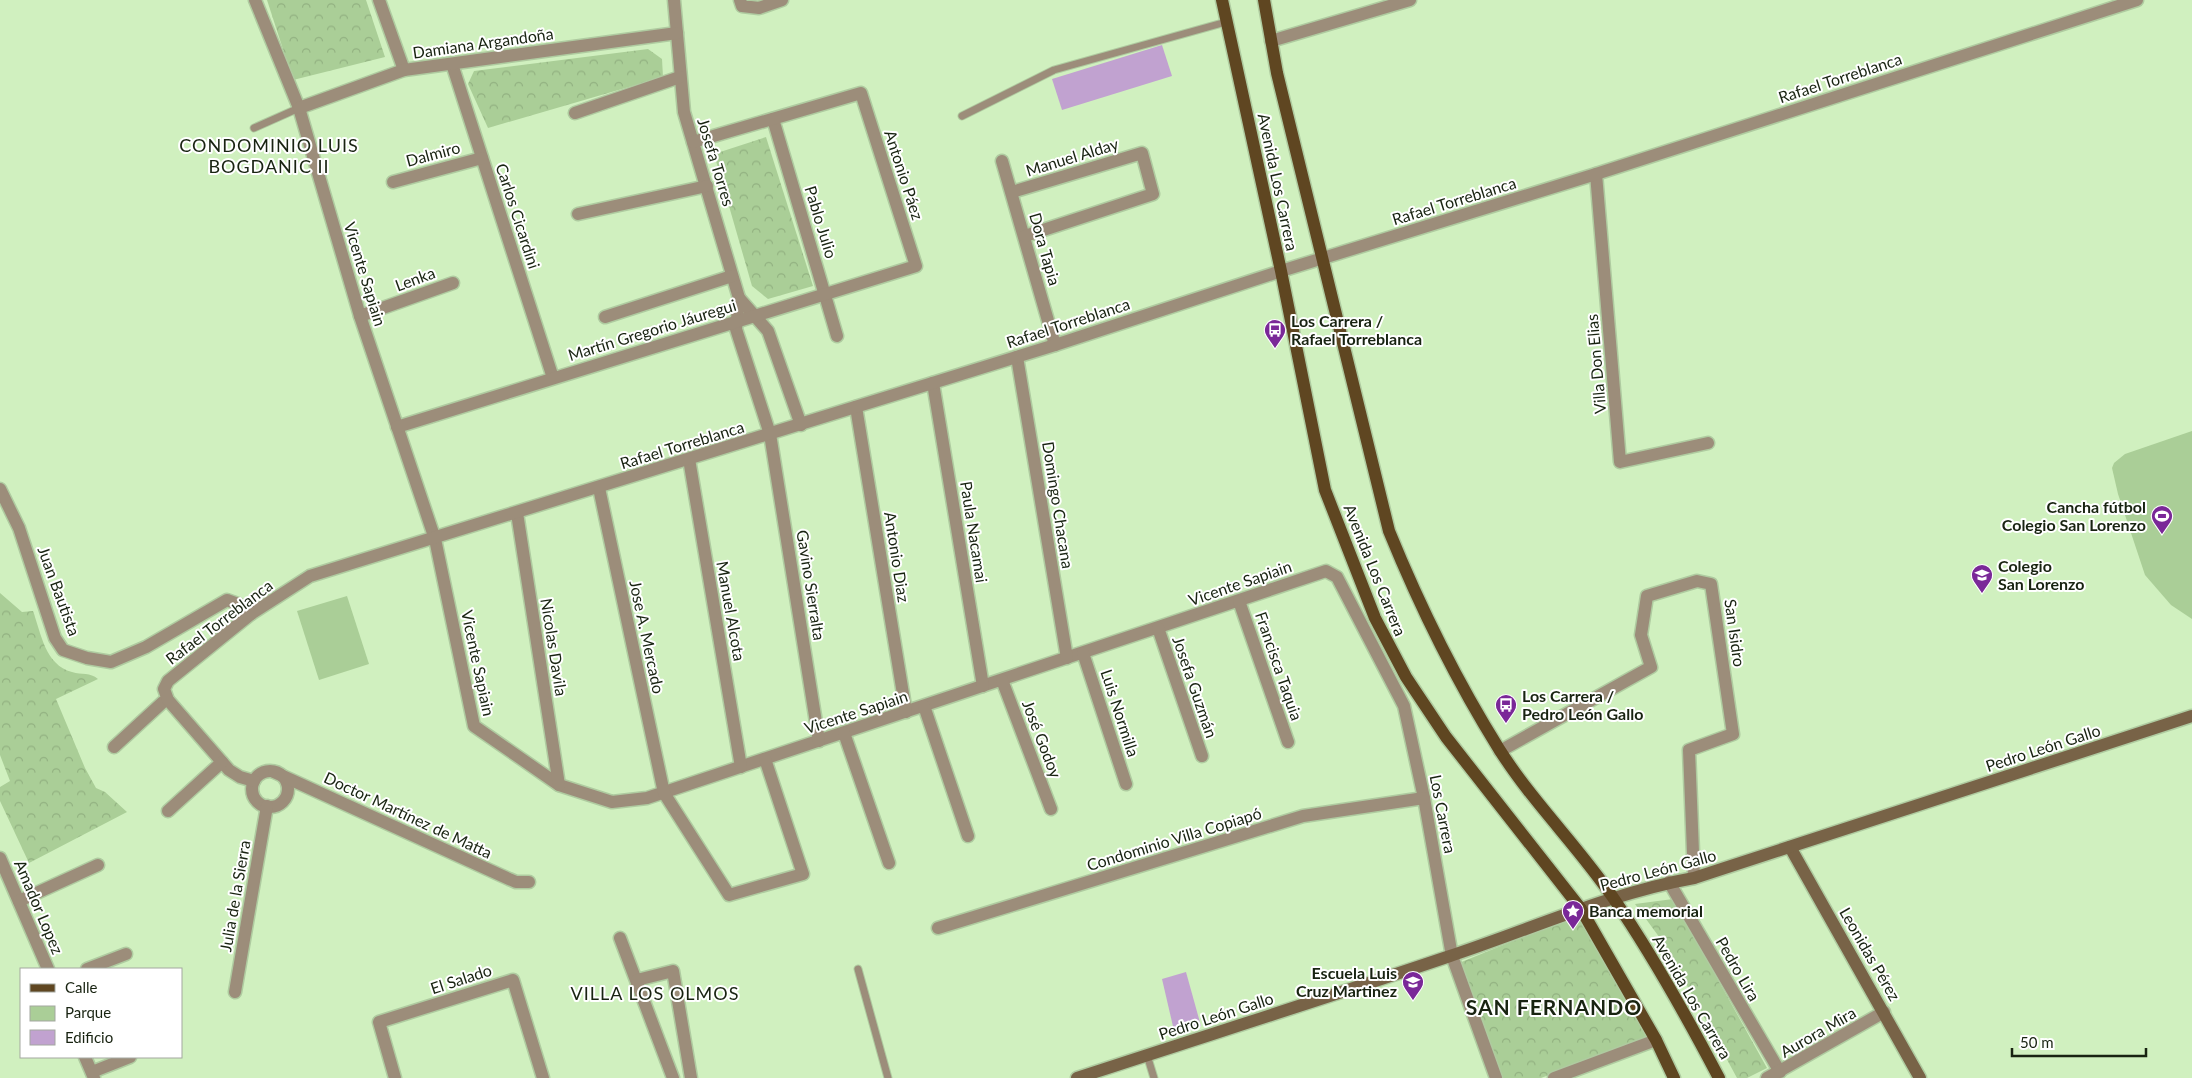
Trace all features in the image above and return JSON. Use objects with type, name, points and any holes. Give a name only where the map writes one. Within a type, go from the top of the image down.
[{"type":"main road","name":"Avenida Los Carrera","points":[[1222,0],[1281,271],[1325,490],[1375,618],[1406,676],[1446,737],[1581,908],[1656,1040],[1674,1078]]},
{"type":"main road","name":"Avenida Los Carrera","points":[[1264,0],[1276,73],[1389,531],[1441,648],[1500,751],[1538,803],[1614,898],[1694,1031],[1719,1078]]},
{"type":"street","name":"Vicente Sapiain","points":[[255,0],[299,108],[360,316],[435,539],[474,726],[559,785],[612,802],[647,798],[1326,571]]},
{"type":"street","points":[[378,0],[404,70]]},
{"type":"street","name":"Josefa Torres","points":[[674,0],[684,112],[739,298],[736,329],[770,434]]},
{"type":"street","points":[[740,0],[742,6],[759,8],[782,0]]},
{"type":"street","points":[[1272,41],[1410,0]]},
{"type":"street","name":"Rafael Torreblanca","points":[[168,700],[164,689],[168,681],[251,614],[310,576],[435,539],[1055,346],[1281,271],[1596,174],[2106,5],[2137,0]]},
{"type":"street","name":"Damiana Argandoña","points":[[299,108],[404,70],[677,33]]},
{"type":"street","name":"Carlos Cicardini","points":[[452,64],[553,378]]},
{"type":"street","points":[[576,113],[680,77]]},
{"type":"street","name":"Antonio Páez","points":[[773,119],[861,94],[916,266]]},
{"type":"street","points":[[693,142],[773,119]]},
{"type":"street","name":"Pablo Julio","points":[[773,119],[826,293],[837,336]]},
{"type":"street","name":"Manuel Alday","points":[[1012,192],[1142,152],[1153,194],[1025,236]]},
{"type":"street","name":"Dalmiro","points":[[393,182],[482,158]]},
{"type":"street","name":"Dora Tapia","points":[[1002,161],[1055,346]]},
{"type":"street","name":"Villa Don Elias","points":[[1596,174],[1620,462],[1708,443]]},
{"type":"street","points":[[578,214],[706,186]]},
{"type":"street","name":"Martín Gregorio Jáuregui","points":[[397,427],[916,266]]},
{"type":"street","points":[[605,317],[732,276]]},
{"type":"street","name":"Lenka","points":[[360,316],[453,283]]},
{"type":"street","name":"Josefa Torres","points":[[739,298],[768,330],[801,425]]},
{"type":"street","name":"Domingo Chacana","points":[[1017,357],[1067,658]]},
{"type":"street","name":"Paula Nacamai","points":[[934,383],[983,686]]},
{"type":"street","name":"Antonio Diaz","points":[[856,407],[906,712]]},
{"type":"street","name":"Gavino Sierralta","points":[[770,434],[819,741]]},
{"type":"street","name":"Manuel Alcota","points":[[689,459],[741,767]]},
{"type":"street","name":"Jose A. Mercado","points":[[599,488],[664,793]]},
{"type":"street","name":"Juan Bautista","points":[[2,495],[19,528],[55,638],[63,650],[87,658],[111,662],[146,647],[227,600],[238,604],[251,614]]},
{"type":"street","name":"Nicolas Davila","points":[[517,513],[559,785]]},
{"type":"street","name":"Los Carrera","points":[[1326,571],[1337,577],[1404,706],[1424,798],[1452,956],[1496,1078]]},
{"type":"street","name":"San Isidro","points":[[1500,751],[1651,667],[1641,635],[1647,596],[1697,581],[1711,584],[1733,734],[1689,750],[1694,878]]},
{"type":"street","name":"Francisca Taquia","points":[[1239,601],[1288,742]]},
{"type":"street","name":"Josefa Guzmán","points":[[1158,628],[1202,756]]},
{"type":"street","name":"Luis Normilla","points":[[1083,653],[1126,784]]},
{"type":"street","name":"José Godoy","points":[[1002,680],[1051,809]]},
{"type":"street","points":[[114,747],[163,702],[168,700],[229,770],[240,777],[254,780]]},
{"type":"street","points":[[924,706],[968,836]]},
{"type":"street","name":"Pedro León Gallo","points":[[1077,1078],[1452,956],[1581,908],[1669,882],[1694,878],[2192,716]]},
{"type":"street","points":[[844,733],[889,863]]},
{"type":"street","points":[[664,793],[729,895],[803,874],[765,759]]},
{"type":"street","points":[[168,810],[222,762]]},
{"type":"street","points":[[274,772],[284,778],[287,790],[280,803],[267,806],[261,804],[252,793],[254,780],[262,773],[274,772]]},
{"type":"street","name":"Doctor Martínez de Matta","points":[[274,772],[509,879],[516,882],[530,882]]},
{"type":"street","name":"Condominio Villa Copiapó","points":[[938,928],[1303,816],[1424,798]]},
{"type":"street","name":"Julia de la Sierra","points":[[235,992],[267,806]]},
{"type":"street","name":"Leonidas Pérez","points":[[1790,847],[1920,1078]]},
{"type":"street","name":"Amador Lopez","points":[[0,858],[48,968]]},
{"type":"street","points":[[19,901],[98,865]]},
{"type":"street","name":"Pedro Lira","points":[[1669,882],[1780,1072]]},
{"type":"street","points":[[620,938],[673,1078]]},
{"type":"street","points":[[90,968],[126,954]]},
{"type":"street","points":[[637,980],[673,971],[691,1078]]},
{"type":"street","name":"El Salado","points":[[396,1078],[379,1022],[513,980],[543,1078]]},
{"type":"street","name":"Aurora Mira","points":[[1767,1078],[1884,1012]]},
{"type":"street","points":[[1554,1078],[1656,1040]]},
{"type":"street","points":[[85,1058],[93,1075],[128,1058]]},
{"type":"lane","points":[[962,116],[1054,70],[1226,22]]},
{"type":"lane","points":[[254,128],[299,108]]},
{"type":"lane","points":[[858,969],[888,1078]]},
{"type":"lane","points":[[1147,1055],[1154,1078]]},
{"type":"green space","points":[[267,0],[366,0],[385,57],[293,80]]},
{"type":"green space","points":[[648,49],[662,59],[663,77],[488,128],[468,84],[474,71]]},
{"type":"green space","points":[[766,137],[813,286],[768,299],[752,286],[714,154]]},
{"type":"green space","name":"Cancha fútbol Colegio San Lorenzo","points":[[2192,431],[2192,619],[2171,605],[2145,575],[2118,494],[2112,468],[2114,463],[2125,454]]},
{"type":"green space","points":[[0,593],[22,612],[33,611],[45,647],[56,663],[72,672],[89,674],[98,679],[56,699],[85,768],[96,788],[105,792],[127,812],[29,863],[0,801],[0,787],[10,781],[0,755]]},
{"type":"green space","points":[[347,596],[369,664],[319,680],[297,611]]},
{"type":"green space","points":[[1673,899],[1767,1068],[1747,1078],[1737,1078],[1665,945],[1635,904]]},
{"type":"green space","points":[[1579,914],[1650,1037],[1541,1078],[1501,1078],[1459,963]]},
{"type":"building","points":[[1162,45],[1172,76],[1062,110],[1052,79]]},
{"type":"building","points":[[1186,972],[1201,1026],[1175,1035],[1162,979]]},
{"type":"place","name":"Los Carrera / Rafael Torreblanca","points":[[1275,349]]},
{"type":"place","name":"Cancha fútbol Colegio San Lorenzo","points":[[2162,535]]},
{"type":"place","name":"Colegio San Lorenzo","points":[[1982,594]]},
{"type":"place","name":"Los Carrera / Pedro León Gallo","points":[[1506,724]]},
{"type":"place","name":"Banca memorial","points":[[1573,930]]},
{"type":"place","name":"Escuela Luis Cruz Martinez","points":[[1413,1001]]},
{"type":"district","name":"CONDOMINIO LUIS BOGDANIC II","points":[[269,156]]},
{"type":"district","name":"VILLA LOS OLMOS","points":[[655,994]]},
{"type":"district","name":"SAN FERNANDO","points":[[1554,1008]]}]
